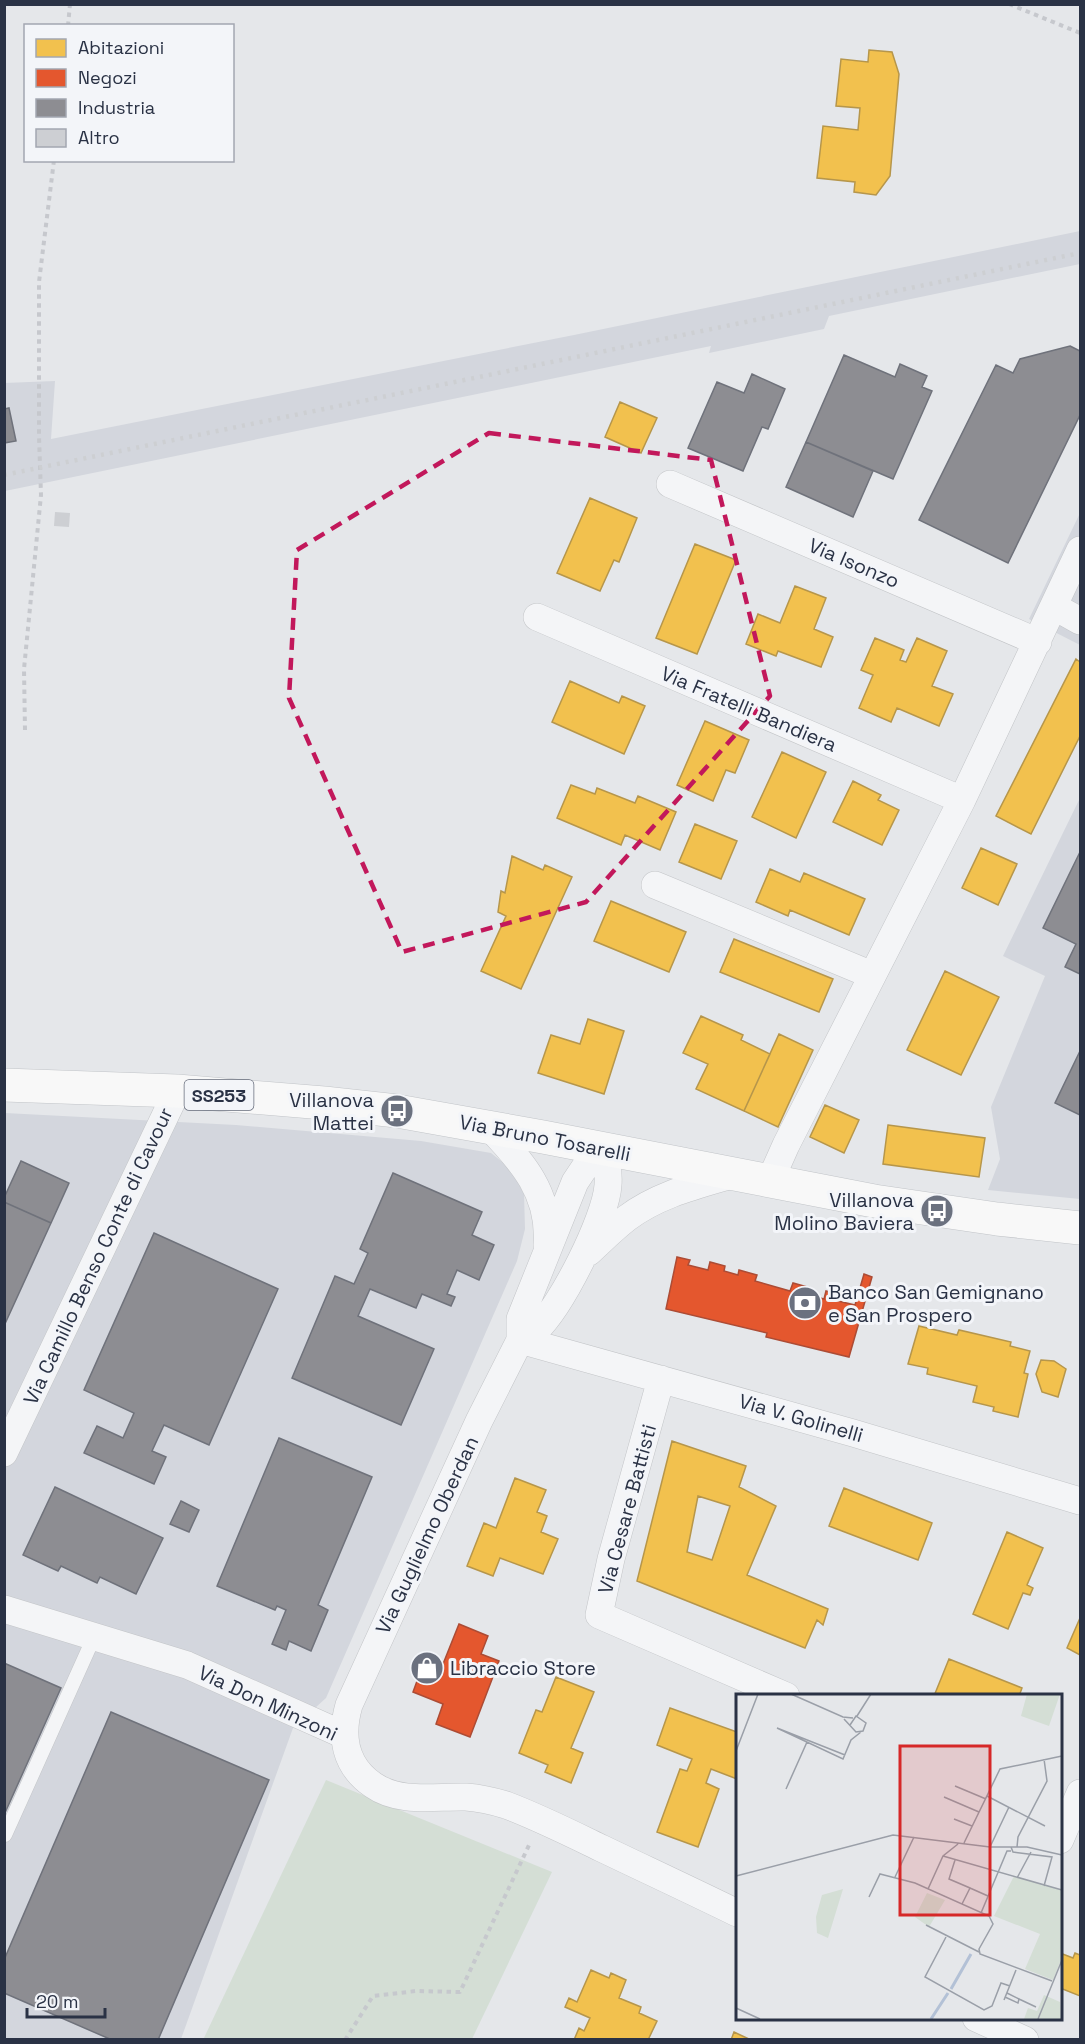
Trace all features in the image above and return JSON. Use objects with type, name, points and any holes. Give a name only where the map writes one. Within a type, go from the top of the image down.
[{"type":"main road","name":"Via Bruno Tosarelli","points":[[4,1085],[177,1091],[397,1111],[937,1211],[1080,1228]]},
{"type":"street","name":"Via Isonzo","points":[[670,484],[1038,642]]},
{"type":"street","points":[[770,1181],[962,800],[1055,608],[1080,550]]},
{"type":"street","points":[[1055,608],[1080,621]]},
{"type":"street","name":"Via Fratelli Bandiera","points":[[537,617],[962,800]]},
{"type":"street","points":[[655,885],[873,975]]},
{"type":"street","name":"Via Camillo Benso Conte di Cavour","points":[[4,1453],[177,1091]]},
{"type":"street","name":"Via Guglielmo Oberdan","points":[[489,1127],[530,1173],[544,1212],[548,1235],[546,1252]]},
{"type":"street","name":"Via Guglielmo Oberdan","points":[[344,1735],[345,1720],[350,1705],[479,1421],[520,1340],[520,1319],[575,1182],[587,1164],[603,1148],[609,1168],[608,1187],[603,1208],[580,1262],[561,1295],[536,1330],[520,1340]]},
{"type":"street","name":"Via Guglielmo Oberdan","points":[[580,1262],[628,1217],[659,1199],[689,1187],[736,1174]]},
{"type":"street","name":"Via V. Golinelli","points":[[520,1340],[853,1433],[1080,1501]]},
{"type":"street","name":"Via Cesare Battisti","points":[[661,1379],[611,1559],[599,1615],[781,1694]]},
{"type":"street","name":"Via Don Minzoni","points":[[4,1610],[187,1665],[344,1735],[347,1752],[355,1767],[374,1786],[401,1797],[480,1798],[506,1805],[736,1913]]},
{"type":"street","points":[[1061,1834],[1070,1805]]},
{"type":"street","points":[[981,2020],[1025,2040]]},
{"type":"lane","points":[[6,1836],[94,1636]]},
{"type":"path","points":[[68,24],[70,4]]},
{"type":"path","points":[[1009,4],[1080,33]]},
{"type":"path","points":[[25,730],[24,669],[41,495],[39,282],[54,162]]},
{"type":"path","points":[[345,2040],[373,1996],[416,1991],[460,1992],[541,1821]]},
{"type":"highlighted area","points":[[489,433],[711,460],[770,696],[586,902],[402,952],[289,698],[297,550]]},
{"type":"shaded area","points":[[1080,231],[1080,264],[829,316],[824,329],[709,353],[711,346],[5,491],[4,383],[55,381],[51,439]]},
{"type":"shaded area","points":[[1080,513],[1080,645],[1029,619]]},
{"type":"shaded area","points":[[1080,798],[1080,1199],[988,1190],[1000,1159],[991,1107],[1045,976],[1003,956]]},
{"type":"shaded area","points":[[5,1113],[236,1125],[421,1141],[491,1153],[511,1169],[524,1194],[525,1229],[517,1261],[326,1698],[293,1728],[181,2039],[5,2040]]},
{"type":"shaded area","points":[[326,1780],[552,1872],[472,2039],[203,2040]]},
{"type":"building: Abitazioni","points":[[869,50],[892,52],[899,74],[890,176],[876,195],[854,192],[855,182],[817,178],[823,126],[858,130],[860,108],[836,106],[841,59],[868,62]]},
{"type":"building: Abitazioni","points":[[620,402],[657,418],[641,453],[605,437]]},
{"type":"building: Abitazioni","points":[[590,498],[637,518],[619,562],[614,560],[600,591],[557,573]]},
{"type":"building: Abitazioni","points":[[695,544],[736,560],[697,654],[656,638]]},
{"type":"building: Abitazioni","points":[[795,586],[826,598],[814,629],[833,637],[821,667],[778,651],[776,656],[746,644],[758,614],[780,623]]},
{"type":"building: Abitazioni","points":[[875,638],[904,650],[900,660],[906,662],[917,638],[947,651],[932,686],[953,694],[939,726],[897,708],[891,722],[859,708],[873,675],[861,670]]},
{"type":"building: Abitazioni","points":[[1076,659],[1080,662],[1080,736],[1031,834],[996,816]]},
{"type":"building: Abitazioni","points":[[570,681],[619,703],[622,696],[645,706],[624,754],[552,722]]},
{"type":"building: Abitazioni","points":[[705,721],[749,740],[735,773],[726,770],[713,801],[677,785]]},
{"type":"building: Abitazioni","points":[[782,752],[826,772],[796,838],[752,817]]},
{"type":"building: Abitazioni","points":[[853,781],[881,795],[878,800],[899,810],[882,845],[833,822]]},
{"type":"building: Abitazioni","points":[[571,785],[595,794],[597,788],[635,803],[638,796],[676,812],[660,850],[625,835],[621,845],[557,818]]},
{"type":"building: Abitazioni","points":[[695,824],[737,841],[721,879],[679,862]]},
{"type":"building: Abitazioni","points":[[981,848],[1017,864],[998,905],[962,888]]},
{"type":"building: Abitazioni","points":[[512,856],[543,870],[545,865],[572,877],[521,989],[481,971],[506,916],[498,912],[501,891],[505,893]]},
{"type":"building: Abitazioni","points":[[770,869],[800,882],[804,873],[865,899],[849,935],[790,910],[788,916],[756,902]]},
{"type":"building: Abitazioni","points":[[611,901],[686,932],[669,972],[594,941]]},
{"type":"building: Abitazioni","points":[[734,939],[833,979],[819,1012],[720,972]]},
{"type":"building: Abitazioni","points":[[945,971],[999,997],[961,1075],[907,1050]]},
{"type":"building: Abitazioni","points":[[701,1016],[743,1035],[741,1040],[770,1054],[744,1111],[696,1089],[708,1064],[683,1053]]},
{"type":"building: Abitazioni","points":[[588,1019],[624,1031],[604,1094],[538,1073],[551,1035],[580,1044]]},
{"type":"building: Abitazioni","points":[[779,1034],[813,1050],[778,1127],[744,1111]]},
{"type":"building: Abitazioni","points":[[825,1105],[859,1120],[844,1153],[810,1137]]},
{"type":"building: Abitazioni","points":[[888,1125],[985,1138],[979,1177],[883,1164]]},
{"type":"building: Abitazioni","points":[[919,1326],[957,1335],[959,1330],[1011,1342],[1010,1346],[1030,1351],[1024,1373],[1028,1374],[1018,1417],[993,1411],[994,1407],[973,1402],[977,1386],[927,1374],[928,1368],[908,1364]]},
{"type":"building: Abitazioni","points":[[1041,1360],[1054,1361],[1066,1369],[1058,1397],[1042,1392],[1036,1374]]},
{"type":"building: Abitazioni","points":[[672,1441],[746,1466],[739,1487],[776,1506],[747,1575],[828,1609],[823,1625],[817,1620],[805,1648],[637,1581]],"holes":[[[698,1496],[730,1506],[712,1560],[687,1552]]]},
{"type":"building: Abitazioni","points":[[515,1478],[546,1490],[537,1512],[547,1516],[541,1532],[558,1539],[543,1574],[500,1558],[493,1576],[467,1566],[484,1523],[496,1528]]},
{"type":"building: Abitazioni","points":[[844,1488],[932,1523],[918,1560],[829,1526]]},
{"type":"building: Abitazioni","points":[[1007,1532],[1043,1548],[1027,1585],[1033,1588],[1030,1595],[1023,1593],[1008,1629],[973,1614]]},
{"type":"building: Abitazioni","points":[[1080,1618],[1080,1655],[1067,1648]]},
{"type":"building: Abitazioni","points":[[949,1659],[1022,1688],[1020,1694],[935,1694]]},
{"type":"building: Abitazioni","points":[[556,1677],[594,1692],[571,1748],[583,1753],[571,1783],[545,1772],[548,1765],[519,1753],[536,1710],[542,1712]]},
{"type":"building: Abitazioni","points":[[670,1708],[736,1732],[736,1779],[711,1769],[706,1783],[719,1789],[698,1847],[657,1832],[680,1769],[687,1771],[692,1759],[657,1745]]},
{"type":"building: Abitazioni","points":[[1061,1953],[1073,1958],[1075,1953],[1080,1955],[1080,1996],[1061,1988]]},
{"type":"building: Abitazioni","points":[[591,1970],[609,1978],[611,1973],[626,1980],[619,1998],[641,2007],[639,2013],[657,2021],[648,2040],[574,2040],[579,2028],[584,2031],[590,2018],[565,2007],[569,1998],[577,2002]]},
{"type":"building: Abitazioni","points":[[734,2032],[751,2040],[731,2040]]},
{"type":"building: Negozi","points":[[677,1257],[690,1260],[688,1265],[708,1270],[710,1262],[725,1266],[724,1271],[738,1275],[739,1270],[757,1275],[755,1281],[790,1291],[793,1283],[811,1288],[809,1295],[824,1299],[826,1291],[840,1295],[838,1301],[855,1305],[864,1274],[872,1277],[849,1357],[766,1337],[767,1333],[666,1309]]},
{"type":"building: Negozi","points":[[459,1624],[488,1636],[481,1654],[499,1661],[470,1737],[436,1724],[443,1704],[413,1692],[424,1662],[441,1669]]},
{"type":"building: Industria","points":[[1070,346],[1080,351],[1080,415],[1008,563],[919,520],[996,365],[1013,373],[1020,359]]},
{"type":"building: Industria","points":[[844,355],[895,377],[900,364],[927,376],[922,387],[932,391],[893,479],[806,442]]},
{"type":"building: Industria","points":[[752,374],[785,389],[768,429],[762,427],[743,471],[688,448],[717,382],[744,393]]},
{"type":"building: Industria","points":[[9,408],[16,441],[4,443],[4,409]]},
{"type":"building: Industria","points":[[806,442],[873,471],[853,517],[786,487]]},
{"type":"building: Industria","points":[[1080,852],[1080,974],[1065,967],[1076,944],[1043,928]]},
{"type":"building: Industria","points":[[1080,1051],[1080,1115],[1055,1103]]},
{"type":"building: Industria","points":[[21,1161],[69,1183],[51,1223],[4,1202]]},
{"type":"building: Industria","points":[[393,1173],[482,1212],[472,1235],[494,1245],[479,1280],[457,1270],[447,1294],[455,1297],[451,1306],[422,1294],[416,1308],[370,1289],[358,1316],[434,1349],[401,1425],[292,1378],[335,1276],[354,1284],[368,1253],[360,1249]]},
{"type":"building: Industria","points":[[4,1202],[51,1223],[4,1326]]},
{"type":"building: Industria","points":[[154,1233],[278,1289],[209,1445],[164,1425],[152,1451],[166,1457],[154,1484],[84,1453],[97,1426],[123,1438],[134,1413],[84,1390]]},
{"type":"building: Industria","points":[[279,1438],[372,1477],[318,1605],[328,1610],[311,1651],[289,1641],[286,1650],[272,1644],[286,1610],[277,1606],[275,1610],[217,1586]]},
{"type":"building: Industria","points":[[55,1487],[163,1538],[136,1594],[100,1577],[97,1583],[61,1566],[58,1571],[23,1555]]},
{"type":"building: Industria","points":[[181,1501],[199,1510],[189,1532],[170,1524]]},
{"type":"building: Industria","points":[[4,1663],[61,1688],[4,1815]]},
{"type":"building: Industria","points":[[111,1712],[269,1780],[158,2040],[112,2040],[4,1993],[4,1960]]},
{"type":"building: Altro","points":[[55,512],[70,513],[69,527],[54,526]]},
{"type":"railway","points":[[4,475],[1080,253]]},
{"type":"place","name":"Villanova Mattei","points":[[397,1111]]},
{"type":"place","name":"Villanova Molino Baviera","points":[[937,1211]]},
{"type":"place","name":"Banco San Gemignano e San Prospero","points":[[805,1303]]},
{"type":"place","name":"Libraccio Store","points":[[427,1668]]}]
